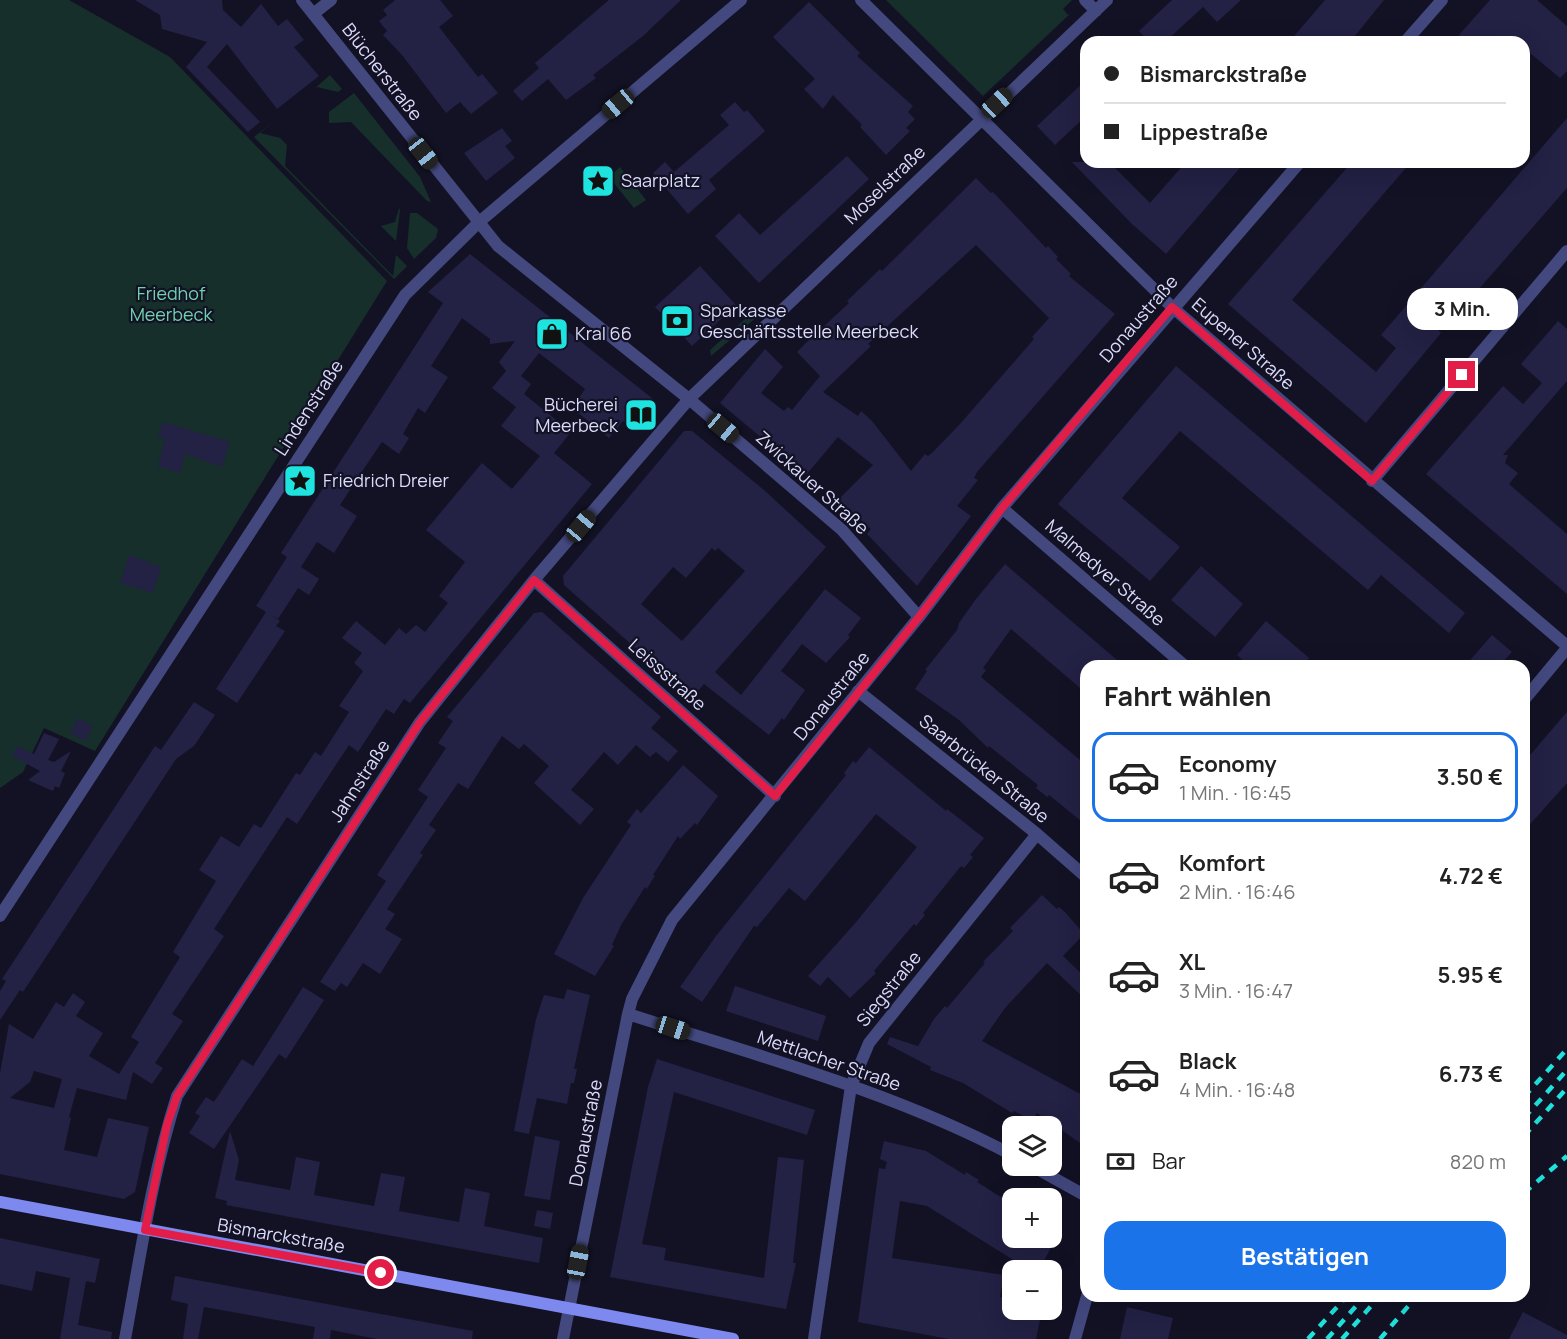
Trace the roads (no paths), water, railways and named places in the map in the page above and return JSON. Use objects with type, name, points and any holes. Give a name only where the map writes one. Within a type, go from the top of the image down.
[{"type":"main road","name":"Bismarckstraße","points":[[0,1202],[733,1339]]},
{"type":"street","name":"Blücherstraße","points":[[302,0],[478,223]]},
{"type":"street","points":[[313,14],[331,0]]},
{"type":"street","name":"Lindenstraße","points":[[0,916],[405,295],[478,223],[741,0]]},
{"type":"street","name":"Eupener Straße","points":[[861,0],[1172,307],[1567,647]]},
{"type":"street","points":[[1085,0],[1096,11]]},
{"type":"street","name":"Moselstraße","points":[[689,399],[980,118],[1107,0]]},
{"type":"street","points":[[1410,36],[1442,0]]},
{"type":"street","name":"Donaustraße","points":[[563,1339],[628,1014],[632,999],[672,920],[919,617],[1002,508],[1172,307],[1295,168]]},
{"type":"street","name":"Zwickauer Straße","points":[[478,223],[498,246],[689,399],[842,530],[919,617]]},
{"type":"street","points":[[1372,481],[1567,251]]},
{"type":"street","name":"Jahnstraße","points":[[125,1339],[167,1125],[177,1096],[420,722],[534,580],[689,399]]},
{"type":"street","name":"Malmedyer Straße","points":[[1002,508],[1178,660]]},
{"type":"street","name":"Leissstraße","points":[[534,580],[775,796]]},
{"type":"street","points":[[1530,693],[1567,647]]},
{"type":"street","name":"Saarbrücker Straße","points":[[858,691],[1037,834],[1080,873]]},
{"type":"street","name":"Siegstraße","points":[[814,1339],[851,1086],[869,1043],[1037,834]]},
{"type":"street","name":"Mettlacher Straße","points":[[628,1014],[851,1086],[954,1124],[1002,1150]]},
{"type":"street","points":[[1050,1176],[1080,1193]]},
{"type":"street","points":[[1075,1339],[1085,1302]]},
{"type":"railway","points":[[1530,1090],[1567,1049]]},
{"type":"railway","points":[[1530,1111],[1567,1070]]},
{"type":"railway","points":[[1530,1129],[1567,1088]]},
{"type":"railway","points":[[1530,1188],[1567,1156]]},
{"type":"railway","points":[[1308,1339],[1342,1302]]},
{"type":"railway","points":[[1327,1339],[1360,1302]]},
{"type":"railway","points":[[1342,1339],[1375,1302]]},
{"type":"railway","points":[[1380,1339],[1412,1302]]},
{"type":"place","name":"Saarplatz","points":[[598,181]]},
{"type":"place","name":"Sparkasse Geschäftsstelle Meerbeck","points":[[677,321]]},
{"type":"place","name":"Kral 66","points":[[552,334]]},
{"type":"place","name":"Bücherei Meerbeck","points":[[641,415]]},
{"type":"place","name":"Friedrich Dreier","points":[[300,481]]},
{"type":"park label","name":"Friedhof Meerbeck","points":[[171,304]]}]
